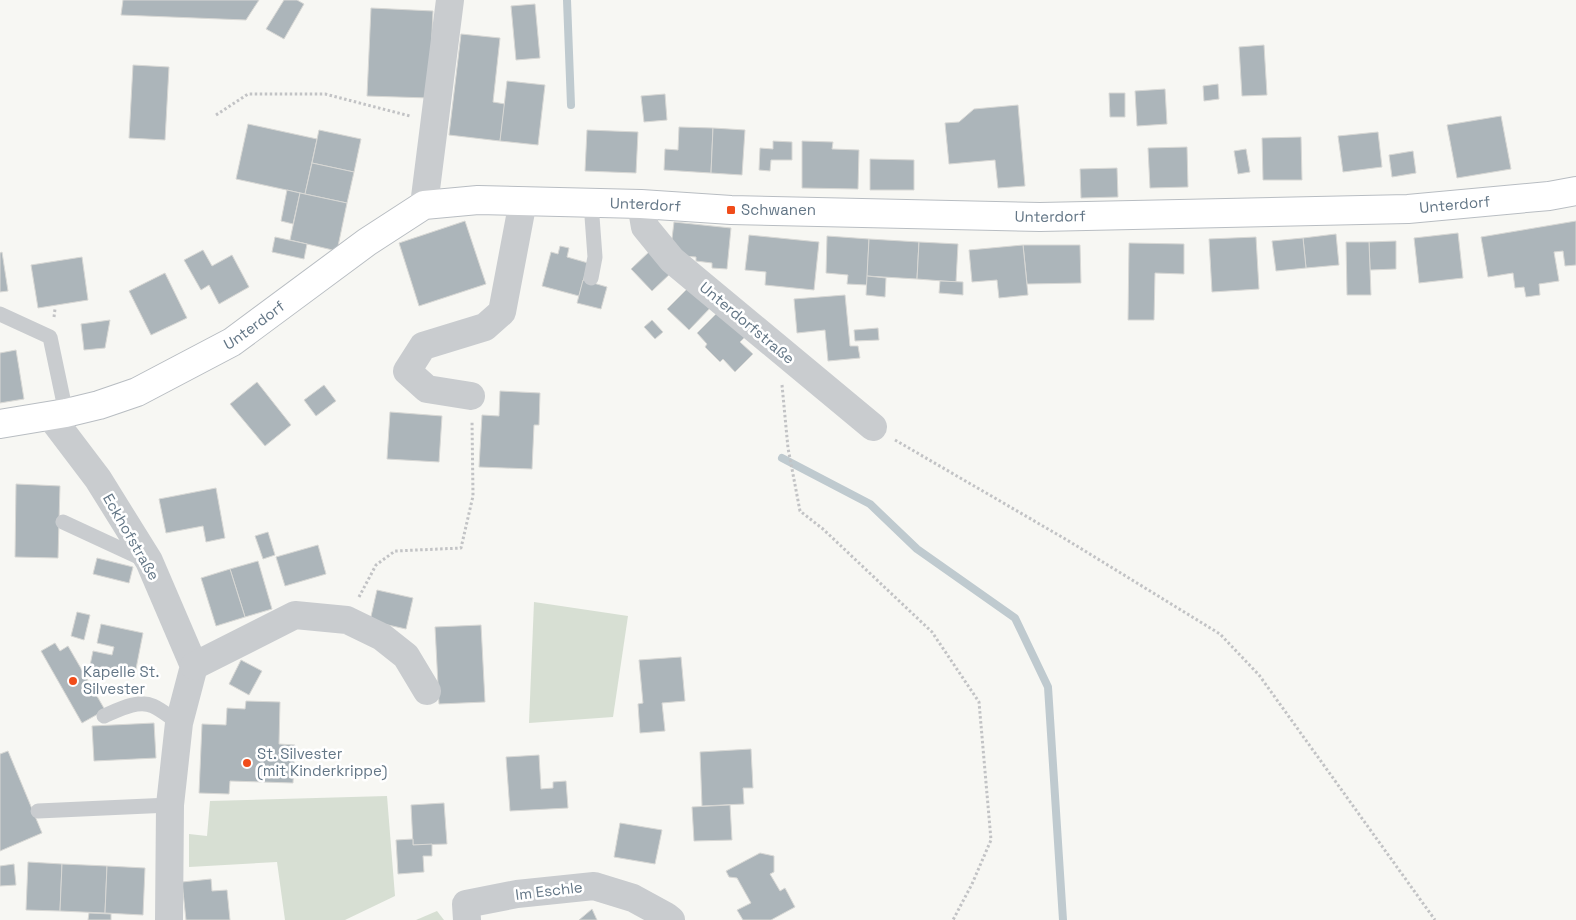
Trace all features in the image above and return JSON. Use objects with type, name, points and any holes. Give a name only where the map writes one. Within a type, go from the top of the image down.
[{"type":"street","points":[[424,205],[450,0]]},
{"type":"street","name":"Unterdorf","points":[[0,424],[59,415],[99,405],[137,392],[232,342],[367,242],[424,205],[478,200],[641,204],[731,210],[1040,217],[1408,209],[1549,196],[1576,191]]},
{"type":"street","points":[[471,396],[428,389],[407,371],[423,346],[484,327],[502,312],[523,201]]},
{"type":"street","name":"Unterdorfstraße","points":[[641,204],[645,227],[672,260],[873,427]]},
{"type":"street","name":"Eckhofstraße","points":[[59,415],[148,561],[194,666]]},
{"type":"street","points":[[169,920],[170,805],[179,724],[194,666],[296,615],[347,620],[382,637],[406,656],[427,691]]},
{"type":"street","name":"Im Eschle","points":[[467,920],[466,904],[518,894],[594,886],[633,898],[670,920]]},
{"type":"lane","points":[[591,203],[595,257],[591,278]]},
{"type":"lane","points":[[0,314],[50,337],[59,415]]},
{"type":"lane","points":[[63,522],[148,561]]},
{"type":"lane","points":[[104,716],[133,705],[143,704],[153,706],[179,724]]},
{"type":"lane","points":[[38,811],[170,805]]},
{"type":"path","points":[[216,115],[248,94],[325,94],[434,123]]},
{"type":"path","points":[[778,349],[788,448],[800,511],[823,529],[932,632],[979,702],[991,840],[972,884],[953,920]]},
{"type":"path","points":[[347,620],[376,564],[396,551],[461,548],[473,496],[471,396]]},
{"type":"path","points":[[873,427],[1068,540],[1220,634],[1259,674],[1435,920]]},
{"type":"shaded area","points":[[534,602],[628,616],[613,717],[529,723]]},
{"type":"shaded area","points":[[387,796],[395,896],[345,920],[285,920],[277,862],[189,867],[189,834],[207,836],[210,801]]},
{"type":"shaded area","points":[[437,911],[444,920],[416,920]]},
{"type":"building","points":[[123,0],[259,0],[246,20],[121,15]]},
{"type":"building","points":[[284,0],[297,0],[304,4],[284,39],[266,29]]},
{"type":"building","points":[[535,4],[540,58],[516,60],[511,6]]},
{"type":"building","points":[[371,8],[433,11],[429,98],[367,96]]},
{"type":"building","points":[[461,34],[500,38],[493,102],[505,104],[500,141],[449,135]]},
{"type":"building","points":[[1264,45],[1267,95],[1242,96],[1239,47]]},
{"type":"building","points":[[133,65],[169,67],[165,140],[129,138]]},
{"type":"building","points":[[507,81],[545,85],[538,145],[500,141]]},
{"type":"building","points":[[1218,84],[1219,99],[1204,101],[1203,86]]},
{"type":"building","points":[[1165,89],[1167,124],[1137,126],[1135,91]]},
{"type":"building","points":[[1109,93],[1125,93],[1125,117],[1110,117]]},
{"type":"building","points":[[665,94],[667,120],[644,122],[641,96]]},
{"type":"building","points":[[1018,105],[1025,186],[998,188],[995,160],[949,164],[945,123],[959,122],[974,109]]},
{"type":"building","points":[[1501,116],[1511,169],[1457,178],[1447,125]]},
{"type":"building","points":[[248,124],[317,139],[305,194],[236,179]]},
{"type":"building","points":[[679,127],[713,128],[711,173],[664,170],[665,149],[678,150]]},
{"type":"building","points":[[713,128],[745,130],[742,175],[711,173]]},
{"type":"building","points":[[319,130],[361,139],[354,172],[312,163]]},
{"type":"building","points":[[587,130],[638,132],[636,173],[585,171]]},
{"type":"building","points":[[1378,132],[1382,167],[1343,172],[1338,136]]},
{"type":"building","points":[[1301,137],[1302,180],[1263,180],[1262,138]]},
{"type":"building","points":[[773,141],[792,142],[792,160],[771,160],[770,171],[759,170],[760,148],[773,149]]},
{"type":"building","points":[[802,141],[833,142],[832,149],[859,150],[858,189],[802,188]]},
{"type":"building","points":[[1187,147],[1188,187],[1150,188],[1148,148]]},
{"type":"building","points":[[1246,149],[1250,172],[1238,174],[1234,151]]},
{"type":"building","points":[[1413,151],[1416,173],[1392,177],[1389,155]]},
{"type":"building","points":[[870,159],[914,160],[914,190],[870,190]]},
{"type":"building","points":[[312,163],[354,172],[347,203],[305,194]]},
{"type":"building","points":[[1117,168],[1118,197],[1081,198],[1080,169]]},
{"type":"building","points":[[287,190],[300,193],[293,224],[281,221]]},
{"type":"building","points":[[300,193],[347,203],[337,251],[290,240]]},
{"type":"building","points":[[465,221],[486,284],[419,306],[399,243]]},
{"type":"building","points":[[1576,221],[1576,265],[1565,266],[1563,251],[1554,252],[1559,281],[1539,284],[1540,295],[1526,297],[1524,287],[1515,288],[1513,273],[1488,277],[1481,237]]},
{"type":"building","points":[[674,222],[731,228],[727,269],[712,268],[712,263],[696,261],[696,257],[670,255]]},
{"type":"building","points":[[1458,233],[1463,278],[1419,283],[1414,238]]},
{"type":"building","points":[[1336,234],[1339,265],[1306,268],[1303,238]]},
{"type":"building","points":[[749,235],[819,242],[814,290],[765,285],[766,272],[745,270]]},
{"type":"building","points":[[827,236],[869,239],[867,285],[847,284],[848,275],[826,273]]},
{"type":"building","points":[[275,237],[307,244],[304,259],[272,252]]},
{"type":"building","points":[[1256,237],[1259,289],[1212,292],[1209,239]]},
{"type":"building","points":[[1303,238],[1306,268],[1276,271],[1272,241]]},
{"type":"building","points":[[869,239],[919,242],[917,279],[867,276]]},
{"type":"building","points":[[1396,241],[1396,269],[1370,270],[1369,242]]},
{"type":"building","points":[[919,242],[958,244],[956,282],[917,279]]},
{"type":"building","points":[[1346,242],[1369,242],[1371,295],[1347,295]]},
{"type":"building","points":[[1129,243],[1184,244],[1184,274],[1155,273],[1154,320],[1128,320]]},
{"type":"building","points":[[1023,245],[1080,245],[1081,283],[1027,284]]},
{"type":"building","points":[[1023,245],[1028,295],[999,298],[997,280],[972,282],[969,250]]},
{"type":"building","points":[[560,246],[569,248],[567,257],[588,263],[579,296],[542,286],[551,252],[558,254]]},
{"type":"building","points":[[203,250],[212,266],[232,255],[249,287],[219,304],[209,285],[201,290],[184,260]]},
{"type":"building","points":[[651,250],[672,272],[652,291],[631,269]]},
{"type":"building","points":[[2,252],[8,291],[0,292],[0,253]]},
{"type":"building","points":[[82,257],[88,300],[38,308],[31,265]]},
{"type":"building","points":[[165,273],[187,318],[151,335],[129,291]]},
{"type":"building","points":[[867,276],[886,278],[885,297],[866,295]]},
{"type":"building","points":[[583,280],[607,287],[601,309],[577,303]]},
{"type":"building","points":[[940,281],[963,282],[963,295],[939,293]]},
{"type":"building","points":[[692,284],[713,305],[689,330],[667,309]]},
{"type":"building","points":[[845,295],[850,346],[858,346],[860,358],[828,361],[825,330],[797,333],[794,299]]},
{"type":"building","points":[[720,310],[746,336],[740,342],[753,354],[735,372],[723,359],[720,362],[705,347],[707,344],[697,333]]},
{"type":"building","points":[[110,320],[105,348],[84,350],[81,324]]},
{"type":"building","points":[[652,320],[663,332],[655,339],[644,327]]},
{"type":"building","points":[[878,328],[879,340],[855,341],[854,330]]},
{"type":"building","points":[[16,350],[24,399],[0,403],[0,353]]},
{"type":"building","points":[[257,382],[291,425],[265,446],[230,404]]},
{"type":"building","points":[[324,385],[336,401],[316,416],[304,400]]},
{"type":"building","points":[[500,391],[540,393],[539,425],[534,425],[532,469],[479,467],[482,415],[499,416]]},
{"type":"building","points":[[390,412],[442,416],[439,462],[387,459]]},
{"type":"building","points":[[16,484],[60,486],[58,558],[15,557]]},
{"type":"building","points":[[216,488],[225,538],[206,542],[203,526],[166,533],[159,499]]},
{"type":"building","points":[[268,532],[275,555],[263,559],[255,536]]},
{"type":"building","points":[[318,545],[326,574],[285,586],[276,557]]},
{"type":"building","points":[[97,558],[133,567],[129,583],[93,574]]},
{"type":"building","points":[[258,561],[272,609],[245,617],[230,569]]},
{"type":"building","points":[[230,569],[245,617],[216,626],[201,578]]},
{"type":"building","points":[[377,590],[413,598],[406,629],[370,621]]},
{"type":"building","points":[[77,612],[90,615],[84,640],[71,636]]},
{"type":"building","points":[[101,624],[143,633],[134,679],[89,670],[93,651],[112,655],[114,647],[97,643]]},
{"type":"building","points":[[481,625],[485,702],[439,704],[435,627]]},
{"type":"building","name":"Kapelle St. Silvester","points":[[55,643],[60,651],[68,646],[105,710],[82,723],[41,651]]},
{"type":"building","points":[[681,657],[685,701],[662,703],[665,731],[640,733],[638,704],[643,703],[639,660]]},
{"type":"building","points":[[241,660],[262,671],[249,695],[229,684]]},
{"type":"building","name":"St. Silvester (mit Kinderkrippe)","points":[[246,701],[280,702],[279,744],[295,745],[293,783],[230,781],[229,794],[199,793],[202,724],[226,725],[227,708],[245,709]]},
{"type":"building","points":[[154,723],[156,758],[94,761],[92,726]]},
{"type":"building","points":[[751,749],[753,788],[743,788],[744,804],[702,806],[700,752]]},
{"type":"building","points":[[8,751],[42,833],[0,851],[0,754]]},
{"type":"building","points":[[539,755],[541,789],[553,788],[553,782],[566,781],[568,808],[510,811],[506,757]]},
{"type":"building","points":[[444,803],[447,844],[413,845],[411,805]]},
{"type":"building","points":[[730,805],[732,840],[694,841],[692,807]]},
{"type":"building","points":[[620,823],[662,830],[655,864],[614,857]]},
{"type":"building","points":[[413,839],[413,845],[432,844],[432,856],[423,856],[424,872],[398,874],[396,840]]},
{"type":"building","points":[[760,853],[774,856],[774,872],[770,874],[780,891],[785,888],[795,907],[771,920],[743,920],[737,910],[751,903],[737,878],[729,877],[726,871]]},
{"type":"building","points":[[28,862],[62,864],[60,911],[26,910]]},
{"type":"building","points":[[14,864],[16,885],[0,886],[0,866]]},
{"type":"building","points":[[62,864],[107,866],[105,913],[60,911]]},
{"type":"building","points":[[107,866],[145,868],[143,915],[105,913]]},
{"type":"building","points":[[211,879],[212,891],[227,890],[230,920],[186,920],[182,882]]},
{"type":"building","points":[[592,909],[597,920],[579,920]]},
{"type":"building","points":[[89,913],[111,914],[111,920],[88,920]]},
{"type":"waterway","points":[[567,0],[571,105]]},
{"type":"waterway","points":[[782,458],[870,504],[917,549],[1015,618],[1048,687],[1063,920]]},
{"type":"place","name":"Schwanen","points":[[731,210]]},
{"type":"place","name":"Kapelle St. Silvester","points":[[73,681]]},
{"type":"place","name":"St. Silvester (mit Kinderkrippe)","points":[[247,763]]}]
